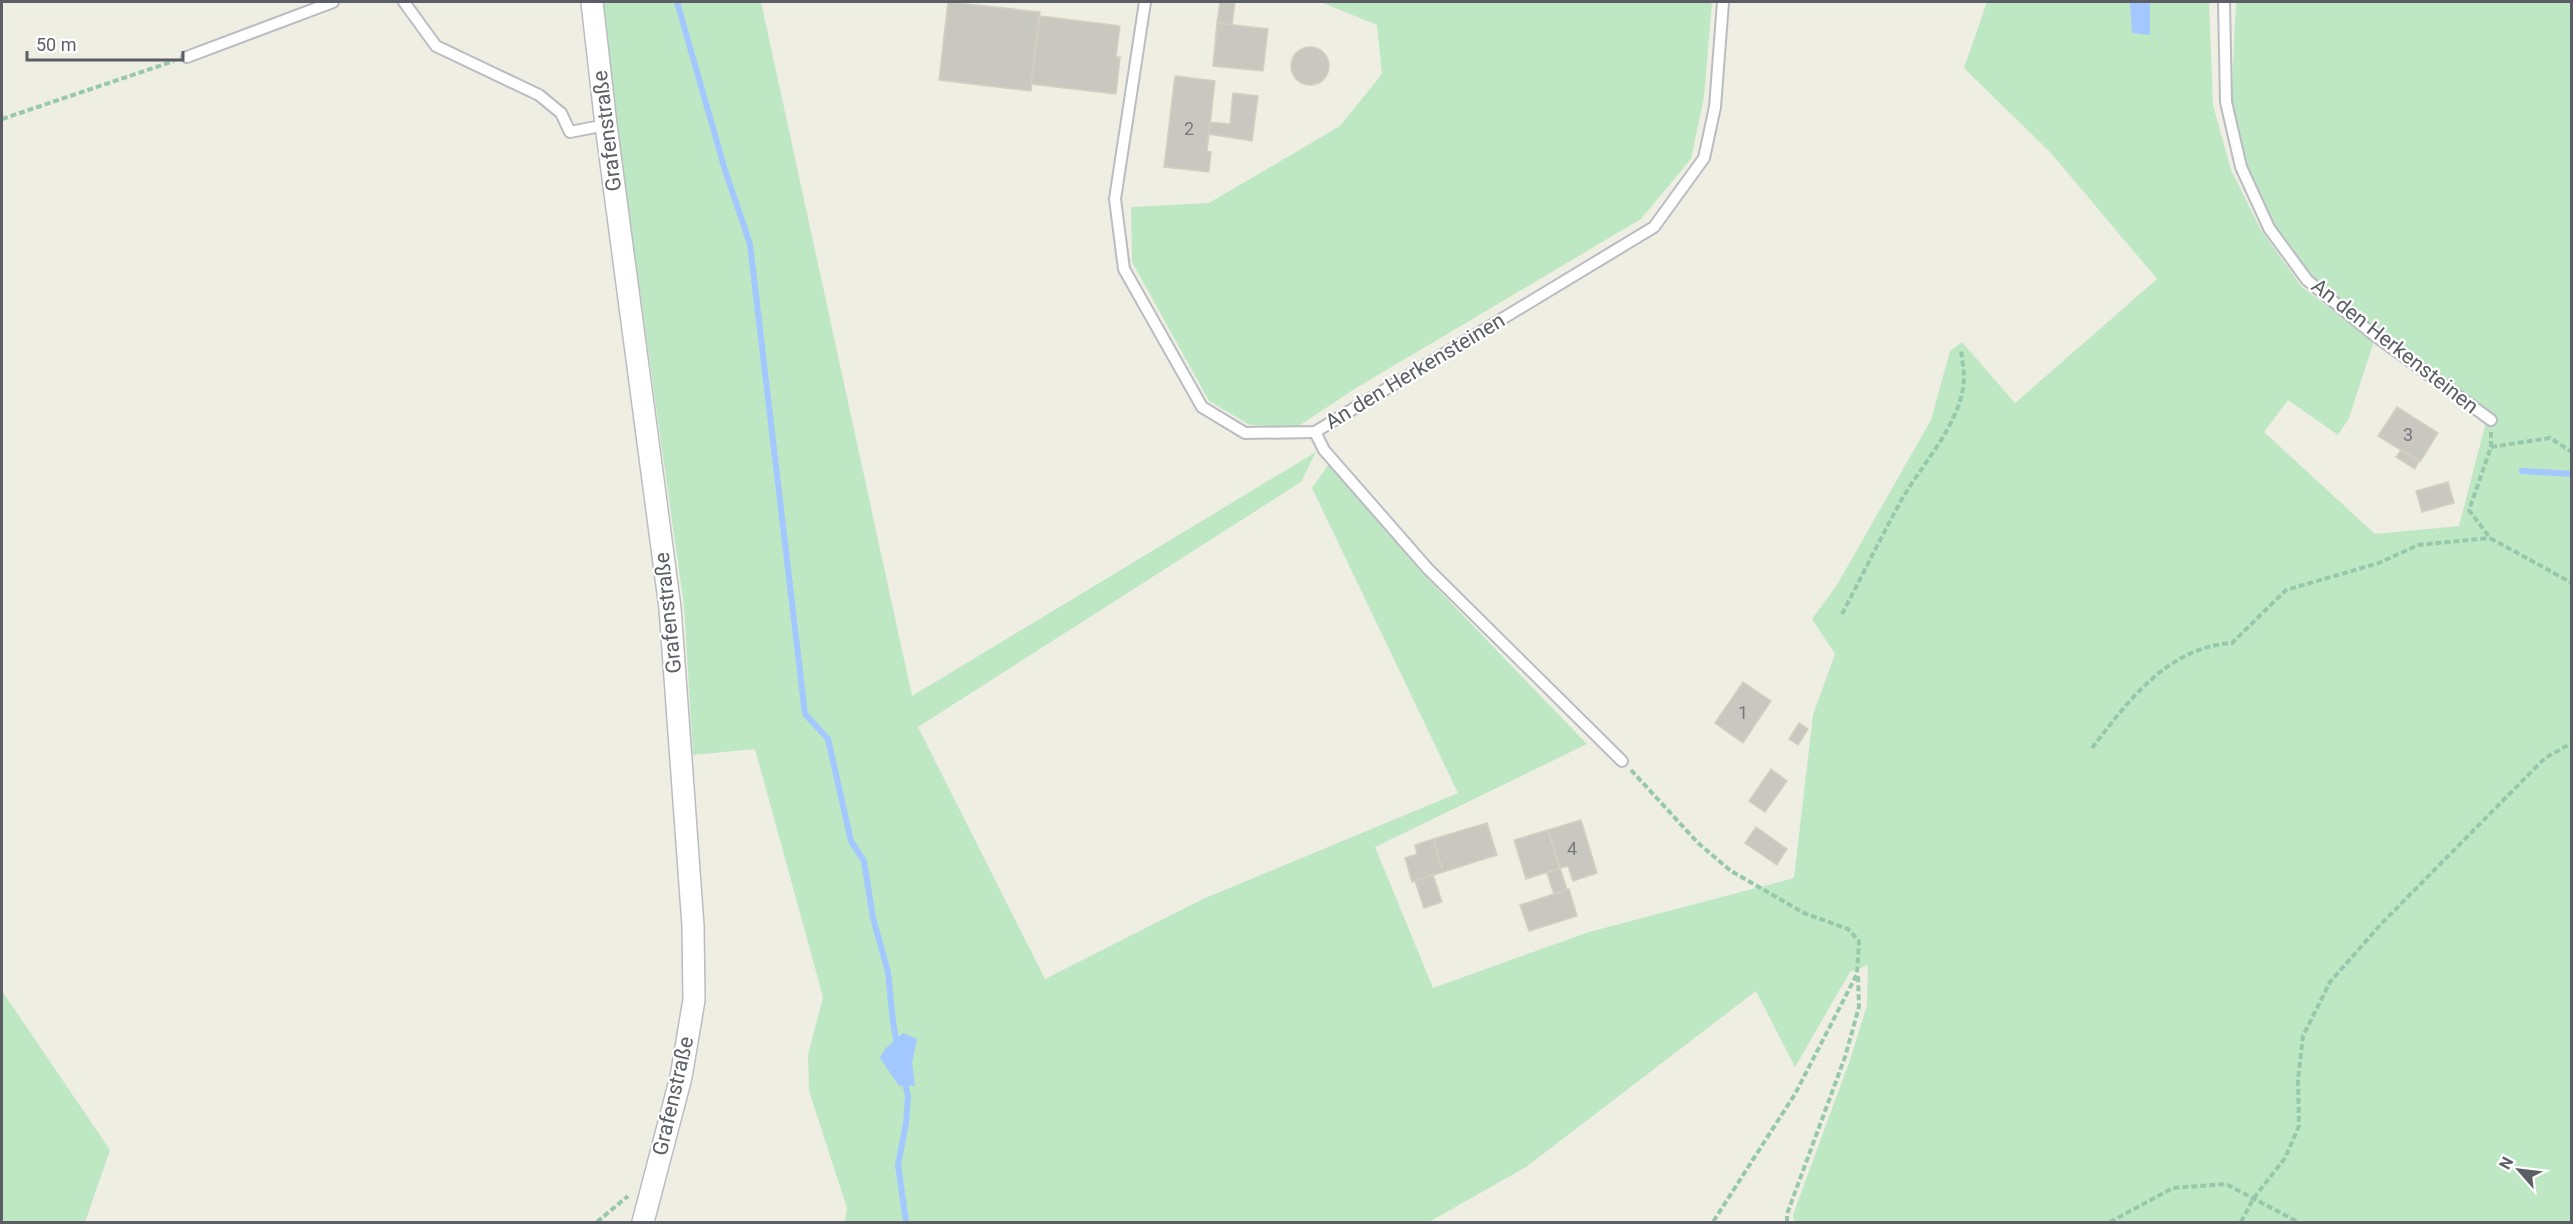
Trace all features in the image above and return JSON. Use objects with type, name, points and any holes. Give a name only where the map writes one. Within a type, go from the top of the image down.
[{"type":"street","name":"Grafenstraße","points":[[592,2],[669,608],[693,926],[694,1000],[681,1077],[643,1222]]},
{"type":"lane","points":[[187,57],[333,2]]},
{"type":"lane","points":[[404,2],[436,46],[538,94],[561,113],[570,132],[606,125]]},
{"type":"lane","name":"An den Herkensteinen","points":[[1145,2],[1115,199],[1125,269],[1203,407],[1245,433],[1315,432],[1654,227],[1704,158],[1715,107],[1723,2]]},
{"type":"lane","name":"An den Herkensteinen","points":[[2224,2],[2226,102],[2241,167],[2269,228],[2307,280],[2373,334],[2491,420]]},
{"type":"lane","points":[[1315,432],[1324,450],[1428,569],[1622,761]]},
{"type":"path","points":[[2,119],[187,57]]},
{"type":"path","points":[[1842,614],[1899,504],[1914,478],[1938,446],[1955,411],[1964,380],[1961,350]]},
{"type":"path","points":[[2491,420],[2491,447],[2469,510],[2490,538],[2559,579],[2571,583]]},
{"type":"path","points":[[2491,447],[2550,438],[2571,452]]},
{"type":"path","points":[[2092,748],[2124,707],[2155,676],[2189,652],[2216,644],[2232,643],[2286,590],[2379,563],[2418,545],[2490,538]]},
{"type":"path","points":[[2241,1222],[2253,1198],[2285,1158],[2299,1126],[2298,1080],[2303,1036],[2330,982],[2382,923],[2545,758],[2571,743]]},
{"type":"path","points":[[1622,761],[1698,843],[1731,871],[1804,913],[1848,929],[1859,941],[1857,974],[1859,1007],[1845,1057],[1787,1214],[1787,1222]]},
{"type":"path","points":[[1713,1222],[1795,1094],[1857,974]]},
{"type":"path","points":[[597,1222],[636,1189],[653,1181]]},
{"type":"path","points":[[2110,1222],[2173,1188],[2226,1184],[2298,1222]]},
{"type":"green space","points":[[603,2],[761,2],[912,696],[1316,452],[1301,482],[918,727],[1045,979],[1203,899],[1458,793],[1312,488],[1329,464],[1423,574],[1587,744],[1375,847],[1433,988],[1589,932],[1794,878],[1813,715],[1835,654],[1812,619],[1837,585],[1931,420],[1950,351],[1962,342],[2015,403],[2157,279],[2051,153],[1964,68],[1987,2],[2209,2],[2213,105],[2231,170],[2261,230],[2302,287],[2373,341],[2313,278],[2274,225],[2246,167],[2231,104],[2236,2],[2571,2],[2571,1222],[1794,1222],[1793,1215],[1851,1057],[1867,1005],[1868,965],[1850,972],[1795,1067],[1756,991],[1526,1167],[1429,1222],[845,1222],[847,1208],[809,1091],[808,1055],[823,997],[755,749],[693,755],[684,606],[617,127]],"holes":[[[2374,341],[2486,422],[2459,526],[2375,534],[2264,432],[2288,400],[2338,435],[2349,418]]]},
{"type":"green space","points":[[1321,2],[1712,2],[1704,97],[1691,159],[1641,219],[1356,388],[1297,427],[1250,425],[1209,401],[1132,262],[1131,207],[1209,203],[1340,126],[1382,74],[1377,25]]},
{"type":"green space","points":[[2,991],[110,1150],[85,1222],[2,1222]]},
{"type":"water","points":[[2130,2],[2150,2],[2150,35],[2132,33]]},
{"type":"water","points":[[903,1033],[917,1039],[912,1063],[915,1086],[899,1086],[880,1058],[885,1049]]},
{"type":"building","points":[[948,2],[1040,12],[1031,91],[939,80]]},
{"type":"building","points":[[1220,2],[1235,2],[1232,25],[1217,23]]},
{"type":"building","points":[[1040,16],[1120,26],[1116,57],[1120,57],[1116,94],[1031,84]]},
{"type":"building","points":[[1217,23],[1268,29],[1263,71],[1213,66]]},
{"type":"building","points":[[1310,47],[1323,53],[1329,66],[1323,79],[1310,85],[1297,79],[1291,66],[1297,53]]},
{"type":"building","points":[[1175,76],[1215,81],[1207,151],[1211,152],[1209,172],[1164,167]]},
{"type":"building","points":[[1233,93],[1258,96],[1252,141],[1209,134],[1210,122],[1230,124]]},
{"type":"building","points":[[2397,407],[2438,433],[2420,462],[2378,436]]},
{"type":"building","points":[[2401,450],[2419,461],[2415,469],[2396,457]]},
{"type":"building","points":[[2448,482],[2454,503],[2422,512],[2416,491]]},
{"type":"building","points":[[1743,682],[1771,701],[1743,743],[1715,723]]},
{"type":"building","points":[[1799,723],[1808,729],[1798,745],[1789,739]]},
{"type":"building","points":[[1771,769],[1787,781],[1765,812],[1749,801]]},
{"type":"building","points":[[1581,820],[1597,873],[1573,881],[1568,866],[1560,868],[1548,830]]},
{"type":"building","points":[[1487,823],[1497,855],[1443,872],[1433,839]]},
{"type":"building","points":[[1756,827],[1787,849],[1777,865],[1745,843]]},
{"type":"building","points":[[1548,830],[1560,868],[1526,879],[1514,840]]},
{"type":"building","points":[[1433,839],[1443,872],[1412,882],[1405,858],[1417,854],[1415,845]]},
{"type":"building","points":[[1560,868],[1567,890],[1554,894],[1547,873]]},
{"type":"building","points":[[1433,875],[1442,902],[1424,908],[1415,881]]},
{"type":"building","points":[[1569,889],[1577,916],[1529,931],[1520,905]]},
{"type":"waterway","points":[[677,2],[725,170],[750,244],[805,714],[828,739],[851,841],[864,861],[873,918],[888,972],[897,1045]]},
{"type":"waterway","points":[[2522,471],[2572,474]]},
{"type":"waterway","points":[[904,1078],[908,1096],[906,1123],[898,1165],[906,1222]]}]
